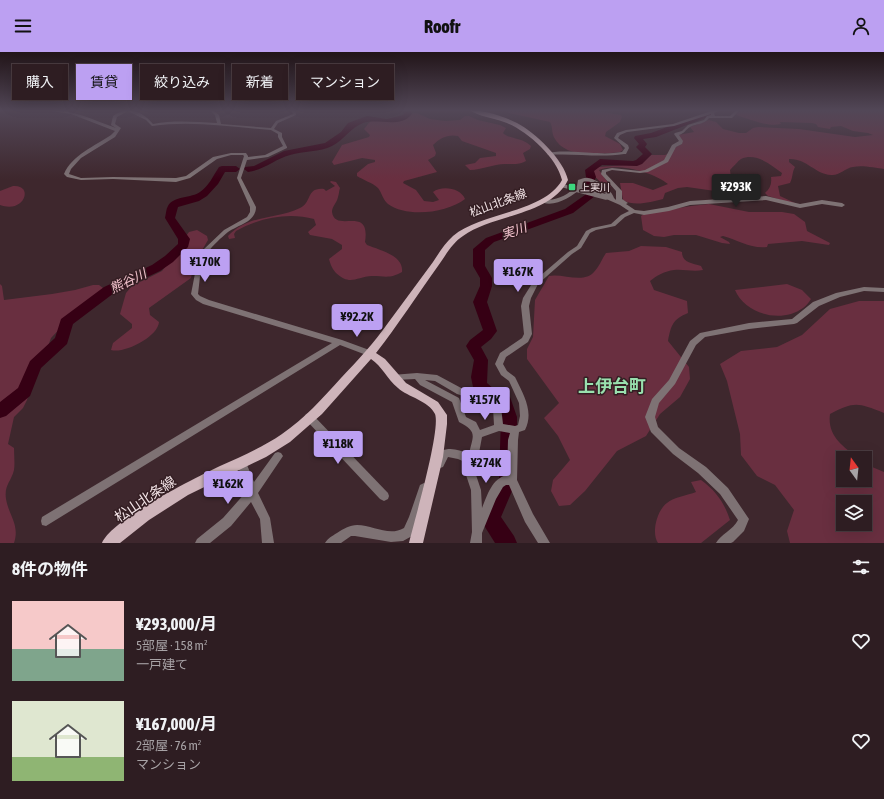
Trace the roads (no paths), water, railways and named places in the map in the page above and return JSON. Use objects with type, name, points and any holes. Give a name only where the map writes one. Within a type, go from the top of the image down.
[{"type":"main road","points":[[526,133],[562,168],[565,178],[563,186]]},
{"type":"main road","name":"松山北条線","points":[[109,543],[142,516],[184,491],[242,463],[286,437],[309,417],[345,381],[395,320],[449,244],[458,236],[481,223],[542,201],[558,192],[563,186]]},
{"type":"main road","points":[[368,353],[383,362],[405,388],[430,400],[441,416],[442,424],[435,463],[416,543]]},
{"type":"street","points":[[116,133],[115,135],[85,153],[71,165],[66,174],[81,179],[113,178],[176,180],[188,177],[215,158],[244,154],[246,156],[239,178],[253,207],[253,212],[249,218],[219,237],[206,250],[201,258],[198,270],[194,294],[198,298],[212,304],[339,342],[368,353]]},
{"type":"street","points":[[246,159],[266,156],[285,148],[280,133]]},
{"type":"street","points":[[549,154],[566,152],[587,154],[624,153],[627,148],[626,146],[616,138],[620,133]]},
{"type":"street","points":[[478,435],[507,428],[522,427],[525,416],[523,403],[512,379],[504,373],[499,364],[503,355],[520,345],[528,334],[525,306],[527,298],[539,279],[579,247],[588,232],[594,229],[613,225],[623,216],[640,210],[635,206],[619,200],[619,191],[603,174],[604,171],[612,169],[640,172],[666,160],[674,146],[680,143],[681,141],[676,134],[680,133]]},
{"type":"street","points":[[542,201],[549,202],[565,197],[580,187],[581,180],[586,179],[592,180],[611,196],[608,198]]},
{"type":"street","points":[[563,186],[608,198],[636,211],[644,213],[669,209],[690,203],[766,198],[800,206],[822,202],[842,205]]},
{"type":"street","points":[[722,543],[736,534],[742,526],[744,519],[724,491],[702,470],[676,451],[654,429],[650,417],[655,401],[672,382],[693,343],[696,339],[703,335],[749,326],[794,321],[816,304],[838,294],[864,289],[884,290]]},
{"type":"street","points":[[46,521],[339,342]]},
{"type":"street","points":[[417,376],[423,383],[456,400],[462,419],[473,425],[478,435],[472,460],[471,475],[476,490],[476,537]]},
{"type":"street","points":[[395,377],[417,376],[437,378],[460,392],[491,401],[497,407],[507,428],[512,452],[508,480],[544,543]]},
{"type":"street","points":[[309,417],[384,496]]},
{"type":"street","points":[[435,463],[440,465],[444,454],[448,453],[453,453],[472,460]]},
{"type":"street","points":[[201,543],[227,522],[252,493],[278,456]]},
{"type":"street","points":[[242,463],[252,493],[265,518],[268,543]]},
{"type":"street","points":[[476,537],[487,507],[499,484],[508,480]]},
{"type":"street","points":[[331,543],[348,532],[358,530],[394,540],[401,538],[408,532],[425,486],[431,481]]},
{"type":"waterway","name":"熊谷川","points":[[248,169],[256,168],[287,153],[328,145],[345,133]]},
{"type":"waterway","name":"実川","points":[[507,543],[490,519],[508,479],[509,417],[504,402],[489,394],[481,387],[479,383],[481,360],[473,346],[490,331],[480,302],[486,286],[486,278],[479,266],[479,249],[490,240],[569,211],[590,196],[588,184],[591,177],[589,170],[600,162],[634,164],[639,162],[648,154],[640,147],[643,144],[638,138],[659,133]]},
{"type":"waterway","name":"熊谷川","points":[[0,411],[24,392],[35,365],[62,340],[66,322],[109,290],[156,268],[169,259],[184,245],[184,239],[170,218],[173,206],[180,202],[195,199],[208,191],[218,178],[222,169],[236,169]]},
{"type":"place","name":"上実川","points":[[572,187]]},
{"type":"district","name":"上伊台町","points":[[612,386]]}]
